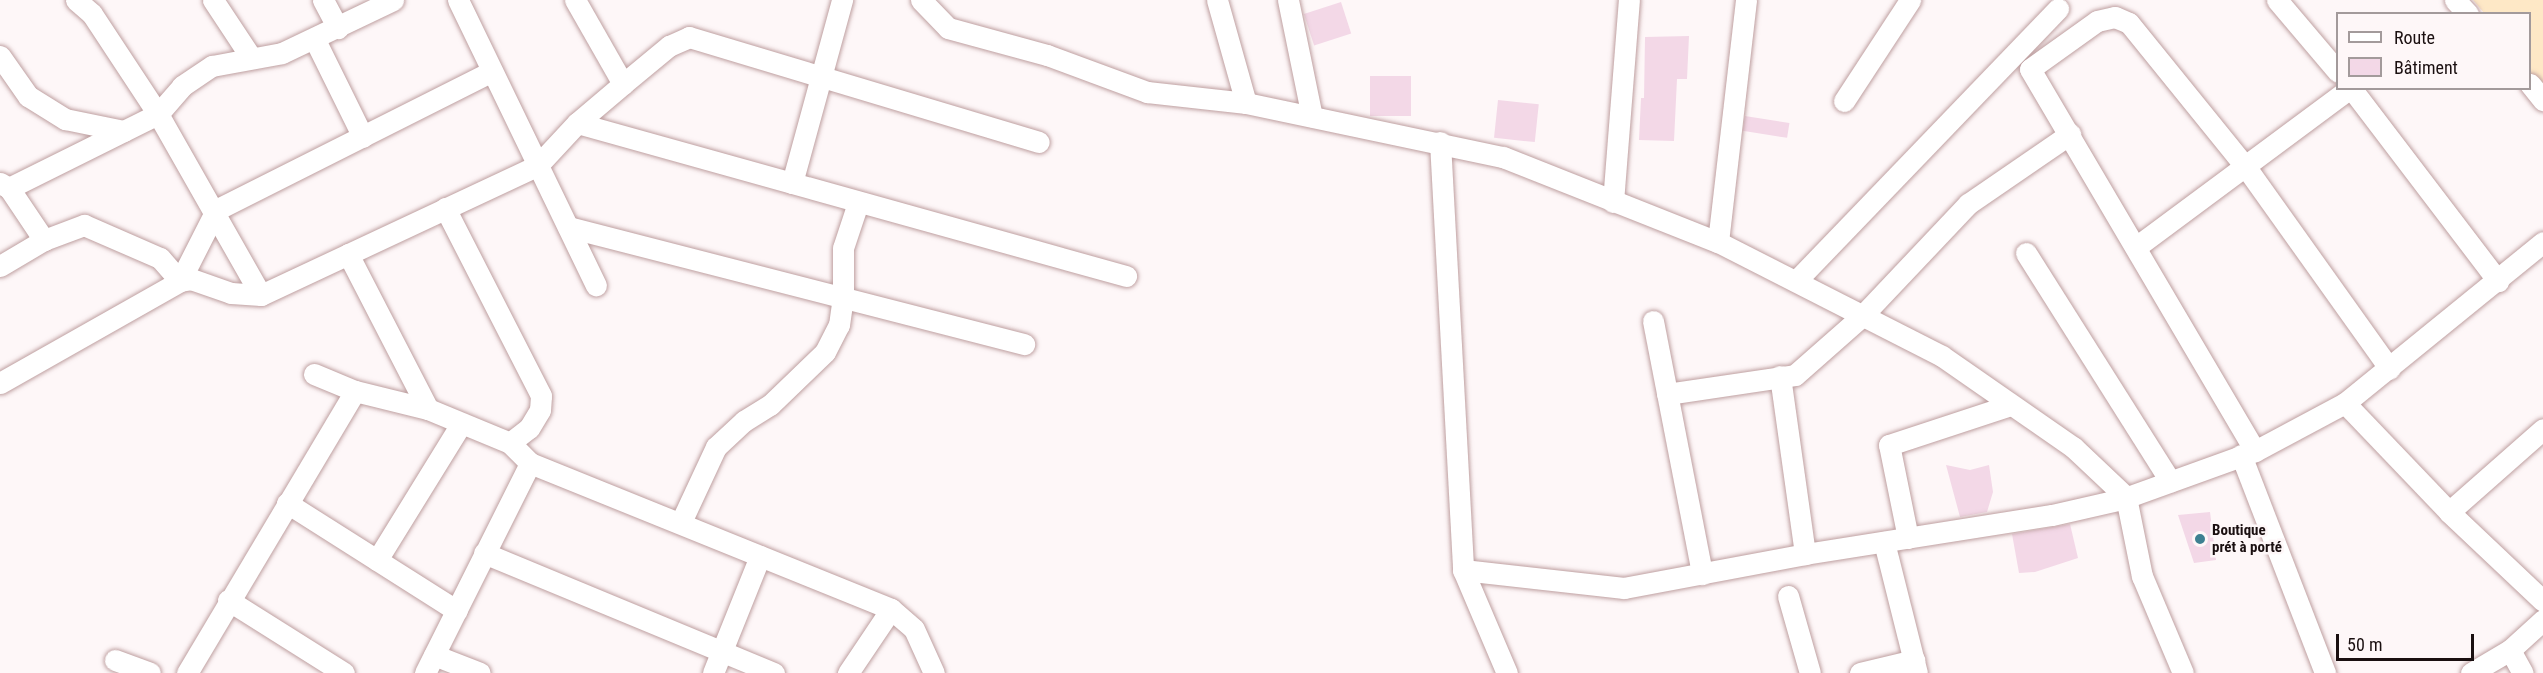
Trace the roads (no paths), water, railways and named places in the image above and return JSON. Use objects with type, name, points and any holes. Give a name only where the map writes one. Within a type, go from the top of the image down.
[{"type":"street","points":[[76,0],[92,14],[158,114],[216,210],[261,295]]},
{"type":"street","points":[[213,0],[250,56]]},
{"type":"street","points":[[323,0],[338,28]]},
{"type":"street","points":[[45,240],[4,185],[158,114],[182,86],[212,66],[250,56],[282,53],[315,40],[393,0]]},
{"type":"street","points":[[458,0],[596,285]]},
{"type":"street","points":[[574,0],[623,84]]},
{"type":"street","points":[[792,183],[824,77],[842,0]]},
{"type":"street","points":[[921,0],[948,28],[1047,54],[1147,92],[1246,103],[1503,157],[1718,242],[1942,356],[2073,447],[2126,497],[2142,576],[2183,673]]},
{"type":"street","points":[[1217,0],[1246,103]]},
{"type":"street","points":[[1288,0],[1312,117]]},
{"type":"street","points":[[1613,202],[1629,0]]},
{"type":"street","points":[[1718,242],[1746,0]]},
{"type":"street","points":[[1844,101],[1910,0]]},
{"type":"street","points":[[2277,0],[2336,71]]},
{"type":"street","points":[[1796,281],[2054,5],[2081,33]]},
{"type":"street","points":[[2325,673],[2248,453],[2136,247],[2030,69],[2097,21],[2115,17],[2129,23],[2245,166],[2390,369]]},
{"type":"street","points":[[0,382],[180,281],[191,279],[231,293],[261,295],[538,165],[577,123],[623,84],[669,46],[689,37],[1039,142]]},
{"type":"street","points":[[315,40],[363,136]]},
{"type":"street","points":[[0,56],[28,96],[65,119],[124,131]]},
{"type":"street","points":[[180,281],[216,210],[492,71]]},
{"type":"street","points":[[2531,86],[2543,100]]},
{"type":"street","points":[[2136,247],[2348,90]]},
{"type":"street","points":[[2353,90],[2498,280]]},
{"type":"street","points":[[577,123],[1126,276]]},
{"type":"street","points":[[1667,394],[1795,375],[1863,315],[1968,204],[2070,134]]},
{"type":"street","points":[[1440,142],[1463,570],[1508,673]]},
{"type":"street","points":[[681,522],[717,447],[744,421],[770,405],[825,352],[839,325],[843,298],[843,248],[858,203]]},
{"type":"street","points":[[445,208],[541,396],[540,410],[529,428],[510,443]]},
{"type":"street","points":[[0,266],[45,240],[84,225],[160,258],[180,281]]},
{"type":"street","points":[[568,227],[1024,344]]},
{"type":"street","points":[[1463,570],[1624,588],[1805,554],[2052,515],[2126,497],[2248,453],[2345,403],[2390,369],[2543,242]]},
{"type":"street","points":[[2026,253],[2170,482]]},
{"type":"street","points":[[348,254],[428,409]]},
{"type":"street","points":[[1653,321],[1702,574]]},
{"type":"street","points":[[314,374],[355,391],[428,409],[510,443],[530,463],[681,522],[891,609],[914,629],[934,673]]},
{"type":"street","points":[[1780,376],[1805,554]]},
{"type":"street","points":[[187,673],[228,600],[355,391]]},
{"type":"street","points":[[2345,403],[2449,512],[2543,601]]},
{"type":"street","points":[[1908,538],[1889,445],[2011,405]]},
{"type":"street","points":[[377,560],[461,424]]},
{"type":"street","points":[[2449,512],[2543,429]]},
{"type":"street","points":[[480,673],[430,664],[530,463]]},
{"type":"street","points":[[287,503],[457,611]]},
{"type":"street","points":[[1860,673],[1915,667],[1884,542]]},
{"type":"street","points":[[484,553],[774,673]]},
{"type":"street","points":[[713,673],[723,653],[760,556]]},
{"type":"street","points":[[1788,596],[1810,673]]},
{"type":"street","points":[[228,600],[344,673]]},
{"type":"street","points":[[848,673],[891,609]]},
{"type":"street","points":[[2471,673],[2510,650],[2543,620]]},
{"type":"street","points":[[2510,650],[2523,673]]},
{"type":"street","points":[[115,660],[150,673]]},
{"type":"place","name":"Boutique prét à porté","points":[[2200,539]]}]
